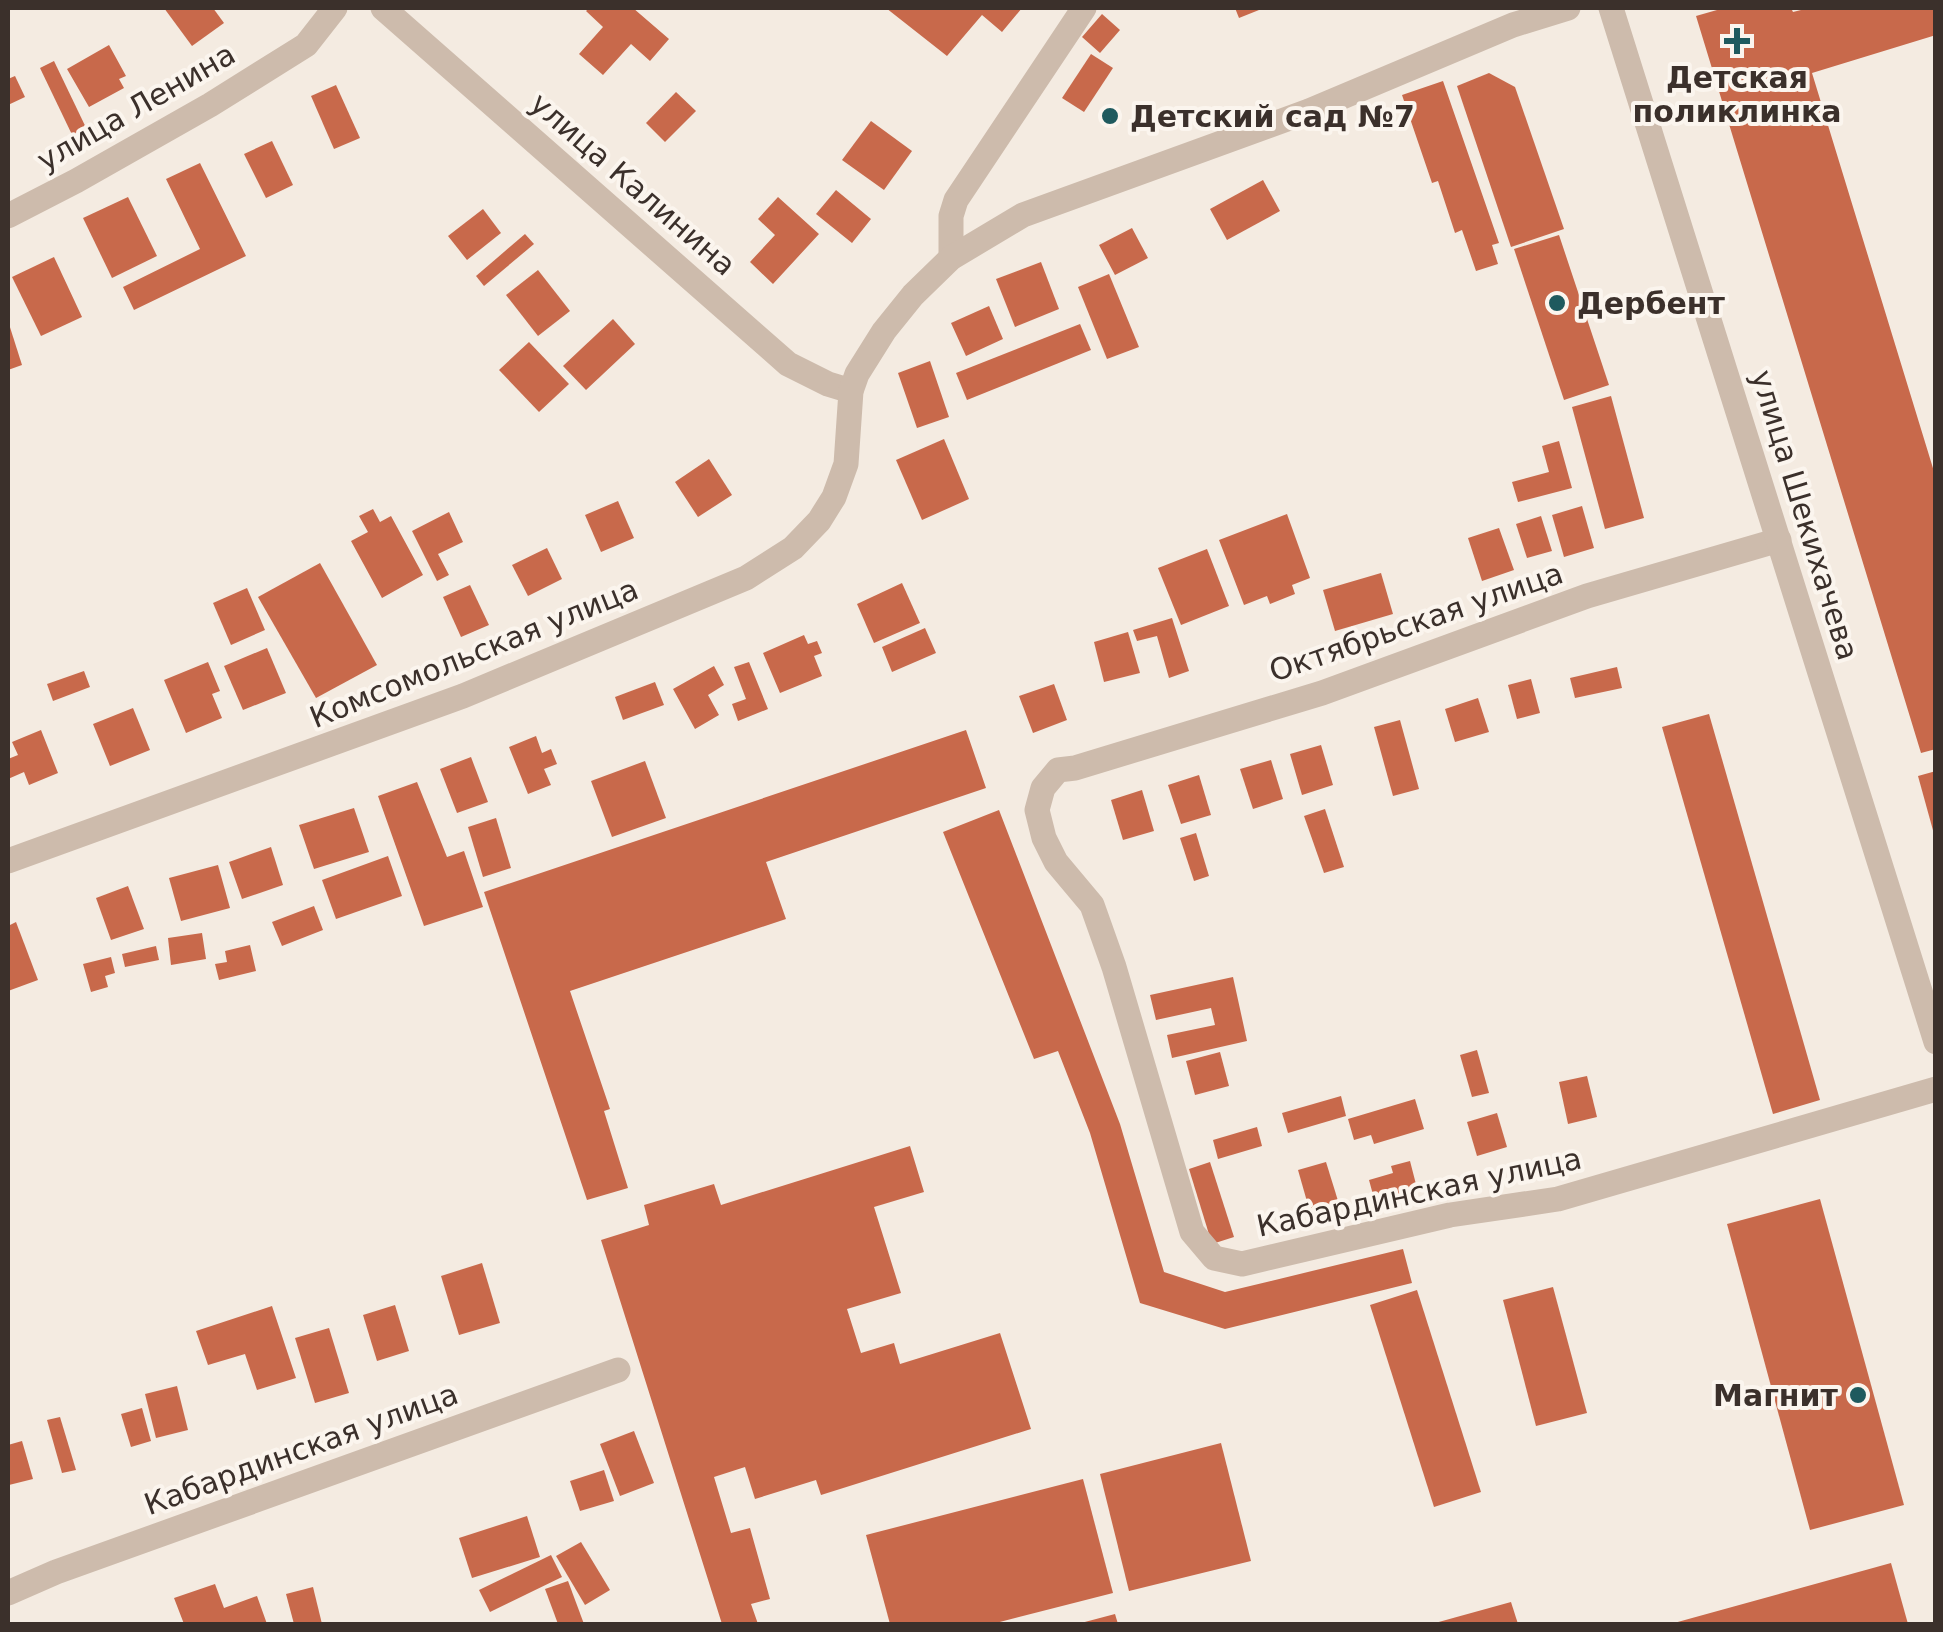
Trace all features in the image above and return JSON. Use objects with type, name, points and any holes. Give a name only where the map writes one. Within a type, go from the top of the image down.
[{"type":"street","name":"улица Ленина","points":[[8,216],[193,115],[306,45],[335,8]]},
{"type":"street","name":"улица Калинина","points":[[383,8],[788,364],[851,391]]},
{"type":"street","points":[[952,258],[951,216],[956,200],[1084,8]]},
{"type":"street","points":[[851,391],[866,358],[913,295],[952,258],[1023,216],[1310,111],[1513,25],[1568,8]]},
{"type":"street","name":"улица Шекихачева","points":[[1611,8],[1936,1042]]},
{"type":"street","name":"Комсомольская улица","points":[[8,862],[463,696],[746,578],[807,535],[834,497],[846,464],[851,391]]},
{"type":"street","name":"Октябрьская улица","points":[[1075,768],[1322,693],[1588,596],[1779,540]]},
{"type":"street","name":"Кабардинская улица","points":[[1075,768],[1058,770],[1042,788],[1037,810],[1044,838],[1056,862],[1092,905],[1192,1232],[1214,1258],[1242,1264],[1450,1215],[1558,1199],[1936,1089]]},
{"type":"street","name":"Кабардинская улица","points":[[8,1593],[618,1370]]},
{"type":"building","points":[[164,8],[213,8],[224,23],[192,46]]},
{"type":"building","points":[[633,8],[669,39],[650,61],[631,44],[603,75],[579,54],[603,27],[586,11]]},
{"type":"building","points":[[886,8],[1022,8],[1002,32],[982,15],[947,56]]},
{"type":"building","points":[[1235,8],[1264,8],[1239,18]]},
{"type":"building","points":[[1724,8],[1791,8],[1793,12],[1809,8],[1936,8],[1936,35],[1812,73],[1936,478],[1936,749],[1921,753],[1696,16]]},
{"type":"building","points":[[1102,14],[1120,30],[1100,53],[1082,37]]},
{"type":"building","points":[[109,45],[126,76],[119,79],[124,88],[89,107],[67,69]]},
{"type":"building","points":[[1091,54],[1113,68],[1084,112],[1062,98]]},
{"type":"building","points":[[54,61],[90,136],[76,143],[40,68]]},
{"type":"building","points":[[1489,73],[1515,87],[1564,229],[1511,247],[1457,86]]},
{"type":"building","points":[[15,76],[25,97],[8,105],[8,79]]},
{"type":"building","points":[[1443,81],[1499,243],[1492,245],[1498,264],[1476,271],[1462,230],[1455,233],[1438,181],[1432,183],[1402,95]]},
{"type":"building","points":[[336,85],[360,138],[334,149],[311,96]]},
{"type":"building","points":[[676,92],[696,111],[665,142],[646,123]]},
{"type":"building","points":[[871,121],[912,151],[884,190],[842,160]]},
{"type":"building","points":[[272,141],[293,185],[266,198],[244,154]]},
{"type":"building","points":[[200,163],[246,256],[134,310],[123,287],[200,249],[166,179]]},
{"type":"building","points":[[1263,180],[1280,211],[1227,240],[1210,209]]},
{"type":"building","points":[[836,190],[871,219],[852,243],[816,214]]},
{"type":"building","points":[[128,197],[157,256],[112,278],[83,218]]},
{"type":"building","points":[[778,197],[819,234],[773,284],[750,262],[775,235],[758,219]]},
{"type":"building","points":[[483,209],[501,233],[467,260],[448,236]]},
{"type":"building","points":[[1132,228],[1148,258],[1115,275],[1099,245]]},
{"type":"building","points":[[525,234],[534,244],[484,286],[476,276]]},
{"type":"building","points":[[1559,235],[1609,385],[1564,400],[1514,249]]},
{"type":"building","points":[[54,257],[82,317],[41,336],[12,277]]},
{"type":"building","points":[[1041,262],[1059,309],[1015,327],[996,279]]},
{"type":"building","points":[[538,270],[570,311],[538,336],[506,295]]},
{"type":"building","points":[[1109,274],[1139,347],[1107,359],[1078,287]]},
{"type":"building","points":[[989,306],[1003,339],[966,356],[951,323]]},
{"type":"building","points":[[613,319],[635,344],[586,390],[563,366]]},
{"type":"building","points":[[8,321],[22,365],[8,370]]},
{"type":"building","points":[[1080,324],[1091,350],[967,400],[956,373]]},
{"type":"building","points":[[529,342],[569,384],[539,412],[499,370]]},
{"type":"building","points":[[930,361],[949,417],[917,428],[898,373]]},
{"type":"building","points":[[1611,396],[1644,518],[1605,529],[1572,407]]},
{"type":"building","points":[[944,439],[969,499],[922,520],[896,460]]},
{"type":"building","points":[[1559,441],[1572,488],[1518,502],[1512,482],[1549,472],[1542,446]]},
{"type":"building","points":[[709,459],[732,495],[698,517],[675,482]]},
{"type":"building","points":[[618,501],[634,538],[601,552],[585,515]]},
{"type":"building","points":[[1582,506],[1594,548],[1564,557],[1552,515]]},
{"type":"building","points":[[373,509],[380,522],[391,516],[423,575],[382,598],[351,541],[368,532],[359,516]]},
{"type":"building","points":[[449,512],[463,542],[438,554],[449,575],[437,581],[412,531]]},
{"type":"building","points":[[1287,514],[1310,578],[1292,585],[1295,594],[1270,604],[1267,596],[1244,605],[1219,540]]},
{"type":"building","points":[[1541,516],[1552,551],[1527,558],[1516,524]]},
{"type":"building","points":[[1499,528],[1514,570],[1482,581],[1468,538]]},
{"type":"building","points":[[547,548],[562,579],[528,596],[512,565]]},
{"type":"building","points":[[1207,549],[1229,606],[1181,625],[1158,568]]},
{"type":"building","points":[[320,563],[377,665],[316,698],[258,597]]},
{"type":"building","points":[[1381,573],[1393,614],[1335,631],[1323,590]]},
{"type":"building","points":[[902,583],[920,623],[874,643],[857,604]]},
{"type":"building","points":[[470,585],[489,625],[461,637],[443,597]]},
{"type":"building","points":[[247,588],[265,630],[231,645],[213,603]]},
{"type":"building","points":[[1172,618],[1189,671],[1169,678],[1157,636],[1137,641],[1133,630]]},
{"type":"building","points":[[925,628],[936,653],[892,672],[882,647]]},
{"type":"building","points":[[1128,632],[1140,673],[1104,682],[1094,642]]},
{"type":"building","points":[[804,635],[808,644],[817,641],[822,653],[814,656],[822,676],[780,693],[763,653]]},
{"type":"building","points":[[267,648],[286,693],[243,710],[224,666]]},
{"type":"building","points":[[208,662],[220,691],[212,694],[222,718],[186,733],[164,680]]},
{"type":"building","points":[[749,662],[768,709],[738,721],[732,704],[746,699],[734,667]]},
{"type":"building","points":[[714,666],[724,685],[708,695],[719,715],[695,729],[673,689]]},
{"type":"building","points":[[1617,667],[1622,688],[1575,698],[1570,678]]},
{"type":"building","points":[[84,671],[90,687],[53,701],[47,684]]},
{"type":"building","points":[[1531,679],[1540,713],[1517,719],[1508,685]]},
{"type":"building","points":[[655,682],[664,705],[623,720],[615,697]]},
{"type":"building","points":[[1054,684],[1067,720],[1033,733],[1019,696]]},
{"type":"building","points":[[1478,698],[1489,732],[1455,742],[1445,709]]},
{"type":"building","points":[[133,708],[150,750],[110,766],[93,724]]},
{"type":"building","points":[[1709,714],[1820,1100],[1773,1114],[1662,727]]},
{"type":"building","points":[[1400,720],[1419,789],[1393,796],[1374,727]]},
{"type":"building","points":[[41,730],[58,773],[29,785],[24,772],[8,779],[8,759],[18,755],[12,742]]},
{"type":"building","points":[[966,730],[986,788],[766,862],[786,919],[570,991],[610,1109],[604,1111],[628,1188],[587,1200],[484,892]]},
{"type":"building","points":[[536,736],[542,753],[551,749],[557,764],[544,769],[551,785],[528,794],[509,747]]},
{"type":"building","points":[[1321,745],[1333,785],[1302,795],[1290,754]]},
{"type":"building","points":[[471,757],[488,802],[457,813],[440,769]]},
{"type":"building","points":[[1271,760],[1283,799],[1253,809],[1240,769]]},
{"type":"building","points":[[645,761],[666,818],[612,837],[591,781]]},
{"type":"building","points":[[1936,771],[1936,834],[1934,834],[1918,776]]},
{"type":"building","points":[[1199,775],[1211,815],[1181,824],[1168,785]]},
{"type":"building","points":[[417,782],[447,857],[464,851],[483,907],[424,926],[378,796]]},
{"type":"building","points":[[1142,790],[1154,831],[1123,840],[1111,800]]},
{"type":"building","points":[[354,808],[369,852],[314,869],[299,825]]},
{"type":"building","points":[[1325,809],[1344,867],[1324,873],[1304,816]]},
{"type":"building","points":[[999,810],[1120,1124],[1164,1272],[1225,1292],[1403,1249],[1412,1283],[1225,1329],[1140,1303],[1090,1133],[1058,1051],[1034,1059],[943,832]]},
{"type":"building","points":[[496,818],[511,868],[483,877],[468,827]]},
{"type":"building","points":[[1196,833],[1209,876],[1194,881],[1180,838]]},
{"type":"building","points":[[271,847],[283,885],[242,899],[229,862]]},
{"type":"building","points":[[388,856],[402,896],[336,919],[322,880]]},
{"type":"building","points":[[218,865],[230,908],[181,921],[169,878]]},
{"type":"building","points":[[128,886],[144,929],[111,940],[96,898]]},
{"type":"building","points":[[314,906],[323,930],[282,946],[272,922]]},
{"type":"building","points":[[16,922],[38,980],[8,991],[8,926]]},
{"type":"building","points":[[202,933],[206,959],[171,965],[168,938]]},
{"type":"building","points":[[250,945],[256,971],[219,980],[215,964],[227,962],[225,951]]},
{"type":"building","points":[[156,946],[159,960],[125,967],[122,954]]},
{"type":"building","points":[[111,957],[115,973],[105,976],[108,987],[91,992],[83,964]]},
{"type":"building","points":[[1233,977],[1247,1041],[1172,1058],[1167,1035],[1215,1025],[1211,1008],[1156,1020],[1150,995]]},
{"type":"building","points":[[1477,1050],[1489,1093],[1472,1097],[1460,1055]]},
{"type":"building","points":[[1220,1052],[1229,1086],[1195,1095],[1186,1061]]},
{"type":"building","points":[[1587,1076],[1597,1117],[1568,1124],[1559,1082]]},
{"type":"building","points":[[1341,1096],[1346,1116],[1288,1133],[1282,1113]]},
{"type":"building","points":[[1415,1099],[1424,1129],[1374,1144],[1371,1135],[1354,1140],[1348,1119]]},
{"type":"building","points":[[1497,1113],[1507,1147],[1477,1156],[1467,1122]]},
{"type":"building","points":[[1257,1127],[1262,1146],[1218,1159],[1213,1140]]},
{"type":"building","points":[[910,1146],[924,1192],[874,1207],[901,1293],[847,1309],[861,1353],[894,1343],[900,1364],[1000,1333],[1031,1429],[821,1495],[816,1480],[755,1499],[745,1467],[714,1477],[731,1533],[750,1528],[770,1599],[751,1604],[758,1624],[722,1624],[601,1240],[649,1225],[644,1205],[714,1184],[721,1205]]},
{"type":"building","points":[[1410,1161],[1418,1192],[1375,1202],[1369,1180],[1393,1173],[1391,1166]]},
{"type":"building","points":[[1210,1162],[1234,1237],[1212,1244],[1189,1169]]},
{"type":"building","points":[[1326,1162],[1339,1204],[1310,1212],[1298,1170]]},
{"type":"building","points":[[1820,1199],[1904,1505],[1810,1530],[1727,1224]]},
{"type":"building","points":[[482,1263],[500,1323],[459,1335],[441,1276]]},
{"type":"building","points":[[1553,1287],[1587,1413],[1536,1426],[1503,1300]]},
{"type":"building","points":[[1417,1290],[1481,1492],[1434,1507],[1370,1305]]},
{"type":"building","points":[[395,1305],[409,1351],[377,1361],[363,1315]]},
{"type":"building","points":[[272,1306],[296,1378],[257,1390],[245,1354],[208,1365],[196,1331]]},
{"type":"building","points":[[329,1328],[349,1393],[315,1403],[295,1338]]},
{"type":"building","points":[[177,1386],[188,1430],[156,1438],[145,1394]]},
{"type":"building","points":[[142,1408],[151,1441],[131,1447],[121,1414]]},
{"type":"building","points":[[60,1417],[76,1470],[62,1473],[47,1420]]},
{"type":"building","points":[[634,1431],[654,1483],[620,1496],[600,1444]]},
{"type":"building","points":[[22,1441],[33,1479],[9,1485],[8,1445]]},
{"type":"building","points":[[1221,1443],[1251,1561],[1129,1591],[1100,1474]]},
{"type":"building","points":[[604,1470],[614,1501],[580,1511],[570,1481]]},
{"type":"building","points":[[1083,1479],[1113,1593],[992,1624],[890,1624],[866,1535]]},
{"type":"building","points":[[527,1516],[540,1557],[472,1578],[459,1538]]},
{"type":"building","points":[[581,1542],[610,1590],[585,1605],[556,1556]]},
{"type":"building","points":[[551,1555],[562,1577],[490,1612],[479,1590]]},
{"type":"building","points":[[1891,1563],[1908,1624],[1674,1624],[1674,1623]]},
{"type":"building","points":[[568,1581],[584,1624],[558,1624],[545,1589]]},
{"type":"building","points":[[215,1584],[224,1608],[257,1596],[267,1624],[184,1624],[174,1598]]},
{"type":"building","points":[[313,1587],[322,1624],[294,1624],[286,1594]]},
{"type":"building","points":[[1511,1602],[1518,1624],[1435,1624],[1435,1623]]},
{"type":"building","points":[[1115,1614],[1118,1624],[1081,1624],[1081,1623]]},
{"type":"place","name":"Детская поликлинка","points":[[1737,41]]},
{"type":"place","name":"Детский сад №7","points":[[1110,116]]},
{"type":"place","name":"Дербент","points":[[1557,303]]},
{"type":"place","name":"Магнит","points":[[1858,1395]]}]
